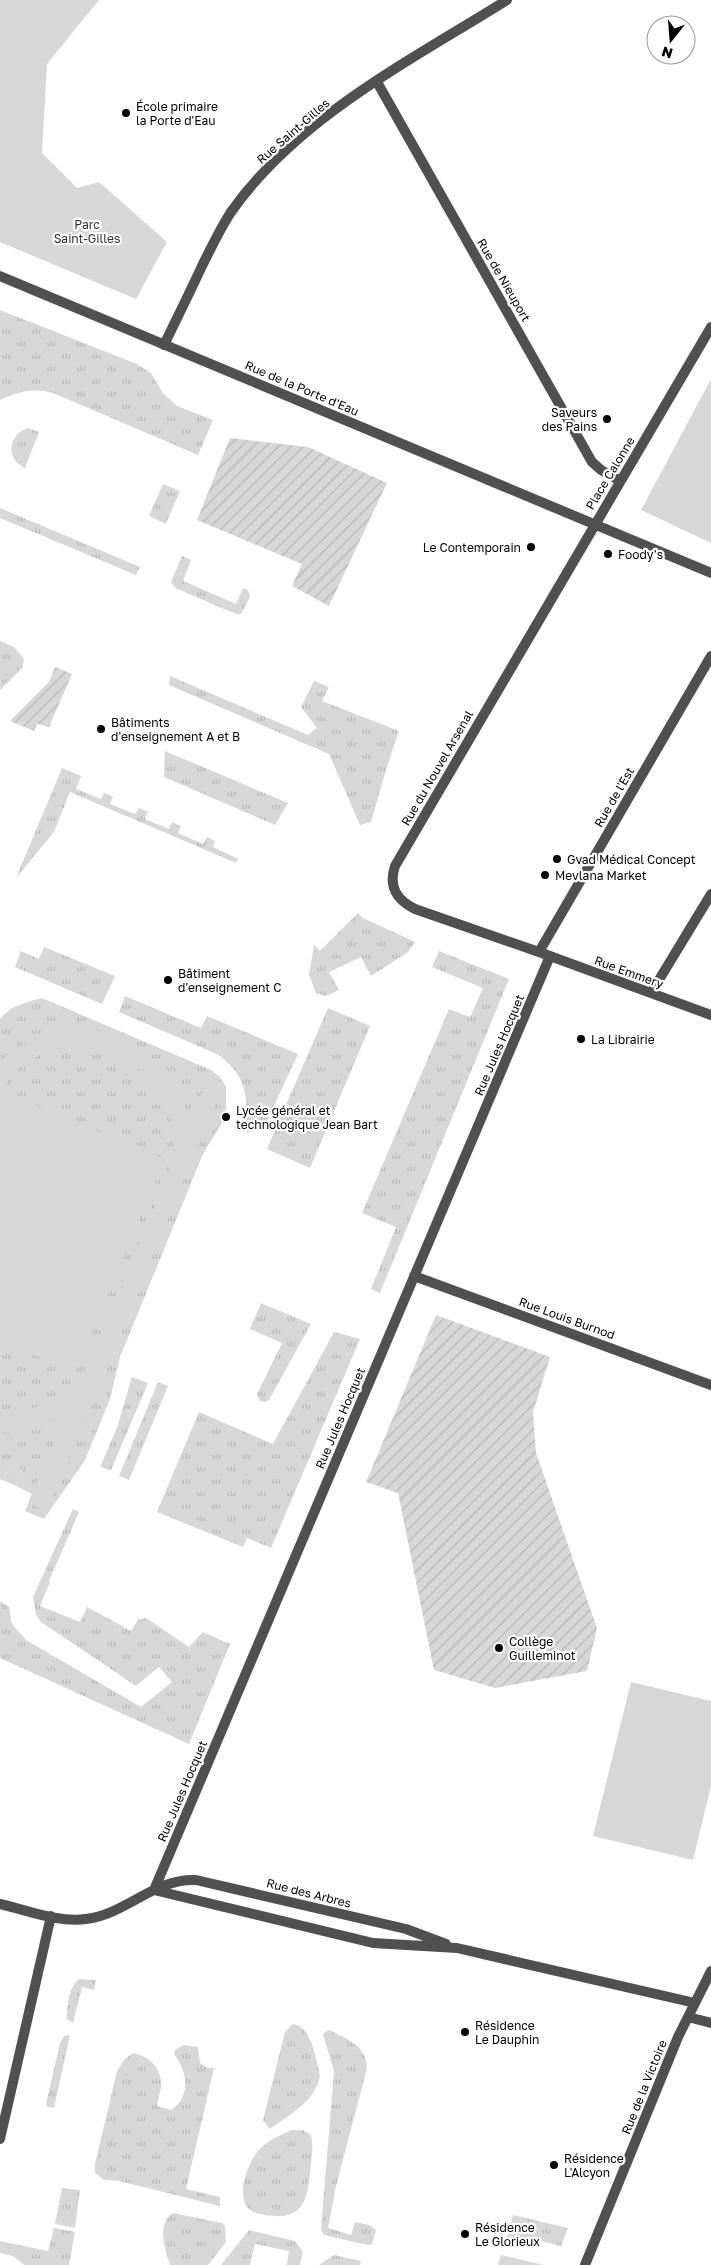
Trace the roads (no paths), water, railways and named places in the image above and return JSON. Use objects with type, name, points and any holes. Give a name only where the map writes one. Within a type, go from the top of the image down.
[{"type":"street","name":"Rue Saint-Gilles","points":[[164,345],[220,230],[246,193],[270,166],[308,131],[377,82],[507,0]]},
{"type":"street","name":"Rue de Nieuport","points":[[377,82],[588,454],[601,470],[620,481]]},
{"type":"street","name":"Rue de la Porte d'Eau","points":[[0,276],[594,524]]},
{"type":"street","name":"Place Calonne","points":[[711,327],[594,524],[711,573]]},
{"type":"street","name":"Rue du Nouvel Arsenal","points":[[539,952],[405,904],[394,891],[392,873],[594,524]]},
{"type":"street","name":"Rue de l'Est","points":[[539,952],[711,656]]},
{"type":"street","points":[[652,993],[711,894]]},
{"type":"street","name":"Rue Emmery","points":[[539,952],[711,1015]]},
{"type":"street","name":"Rue Jules Hocquet","points":[[154,1890],[550,956]]},
{"type":"street","name":"Rue Louis Burnod","points":[[414,1276],[711,1385]]},
{"type":"street","name":"Rue des Arbres","points":[[0,1904],[70,1919],[92,1918],[120,1908],[154,1890],[179,1880],[214,1883],[406,1930],[457,1948],[694,2003]]},
{"type":"street","name":"Rue des Arbres","points":[[154,1890],[373,1943],[457,1948]]},
{"type":"street","points":[[0,2139],[51,1916]]},
{"type":"street","name":"Rue de la Victoire","points":[[585,2265],[688,2017],[711,1970]]},
{"type":"street","points":[[688,2017],[711,2022]]},
{"type":"place","name":"École primaire la Porte d'Eau","points":[[126,113]]},
{"type":"place","name":"Saveurs des Pains","points":[[607,419]]},
{"type":"place","name":"Le Contemporain","points":[[531,547]]},
{"type":"place","name":"Foody's","points":[[608,554]]},
{"type":"place","name":"Bâtiments d'enseignement A et B","points":[[101,729]]},
{"type":"place","name":"Gvad Médical Concept","points":[[557,859]]},
{"type":"place","name":"Mevlana Market","points":[[545,875]]},
{"type":"place","name":"Bâtiment d'enseignement C","points":[[168,980]]},
{"type":"place","name":"La Librairie","points":[[581,1039]]},
{"type":"place","name":"Lycée général et technologique Jean Bart","points":[[226,1117]]},
{"type":"place","name":"Collège Guilleminot","points":[[499,1648]]},
{"type":"place","name":"Résidence Le Dauphin","points":[[465,2032]]},
{"type":"place","name":"Résidence L'Alcyon","points":[[554,2165]]},
{"type":"place","name":"Résidence Le Glorieux","points":[[465,2234]]},
{"type":"park label","name":"Parc Saint-Gilles","points":[[87,231]]}]
